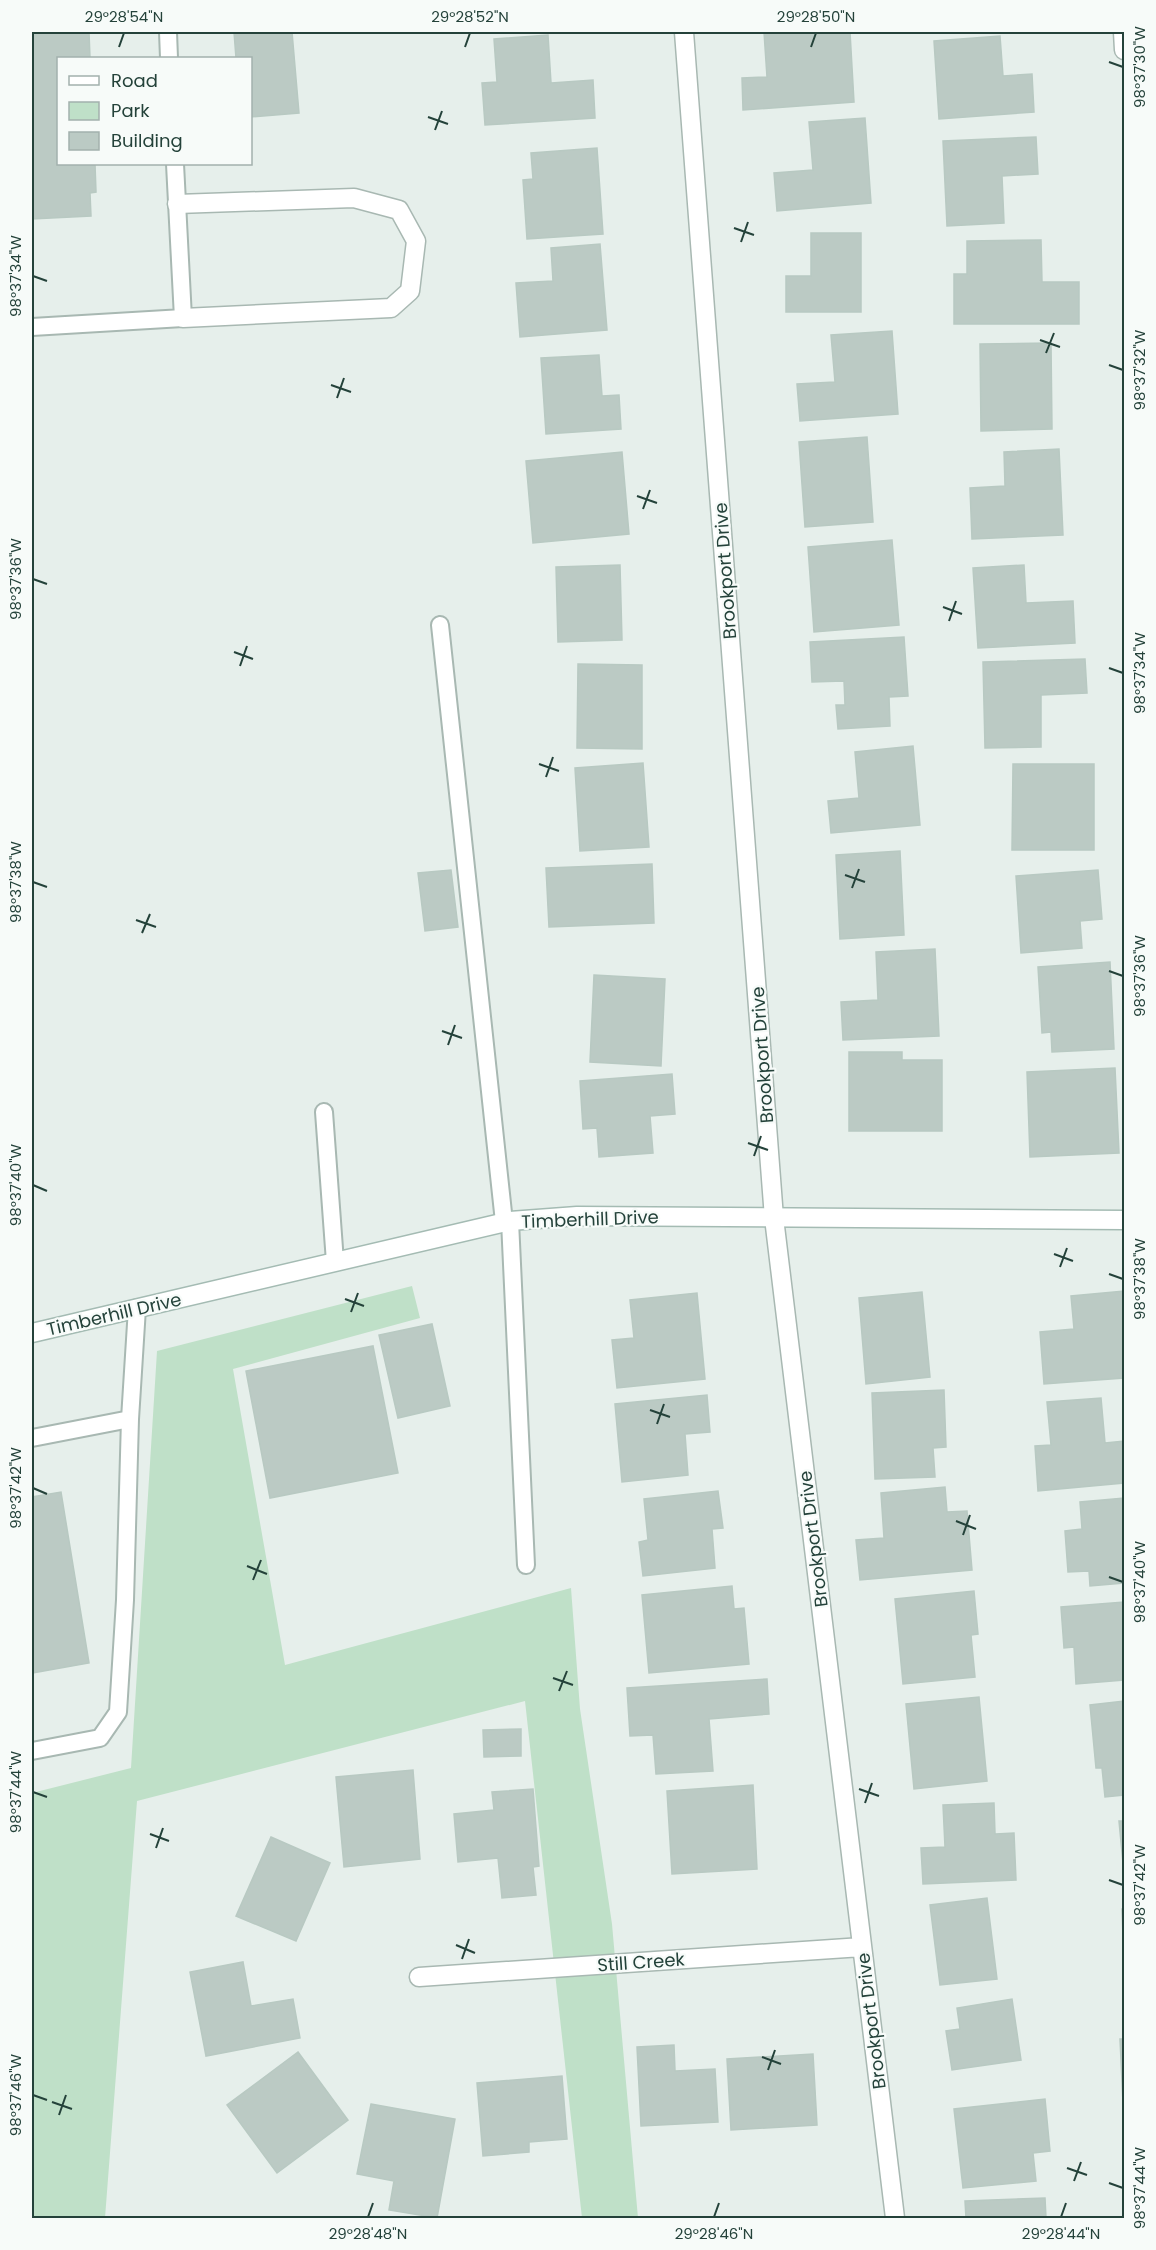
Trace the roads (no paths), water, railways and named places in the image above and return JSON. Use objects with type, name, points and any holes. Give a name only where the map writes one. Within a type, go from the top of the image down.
[{"type":"street","name":"Brookport Drive","points":[[684,32],[774,1218],[895,2218]]},
{"type":"street","points":[[1123,32],[1125,50]]},
{"type":"street","points":[[177,204],[354,198],[399,210],[416,241],[410,291],[391,308],[183,318]]},
{"type":"street","name":"Timberhill Drive","points":[[32,1333],[507,1221],[577,1216],[1125,1220]]},
{"type":"street","name":"Still Creek","points":[[419,1977],[862,1947]]},
{"type":"lane","points":[[168,32],[169,57]]},
{"type":"lane","points":[[32,327],[183,318],[175,165]]},
{"type":"lane","points":[[440,625],[507,1221],[526,1565]]},
{"type":"lane","points":[[324,1112],[335,1262]]},
{"type":"lane","points":[[32,1751],[100,1738],[118,1712],[137,1308]]},
{"type":"lane","points":[[32,1438],[130,1419]]}]
